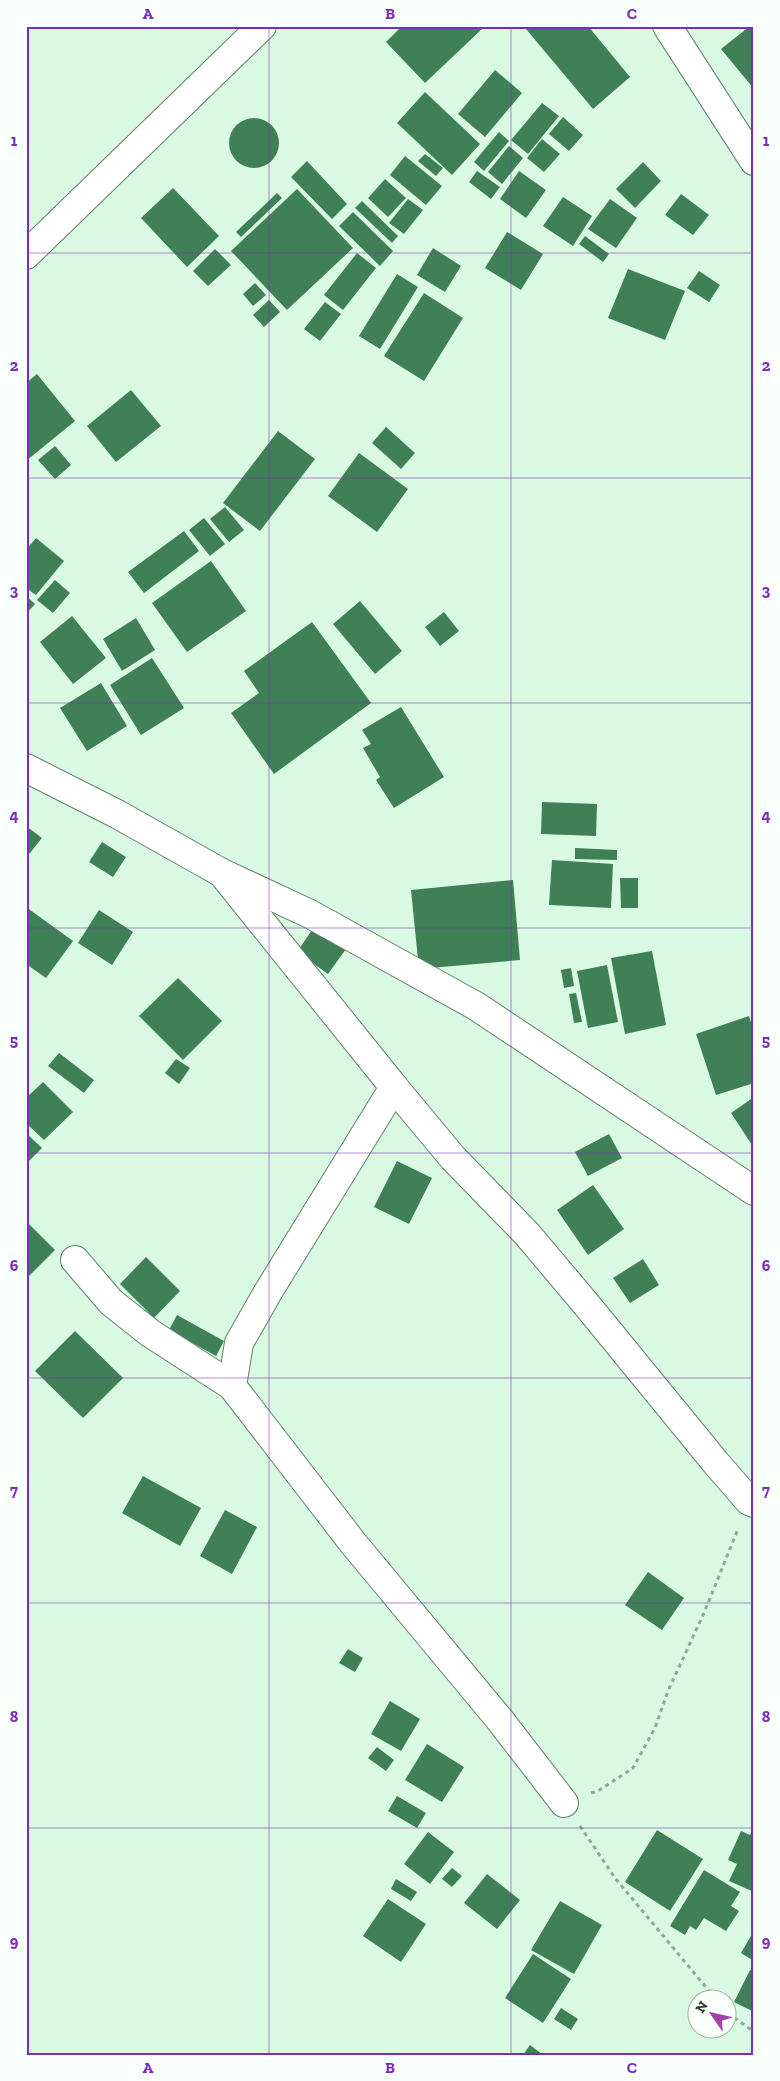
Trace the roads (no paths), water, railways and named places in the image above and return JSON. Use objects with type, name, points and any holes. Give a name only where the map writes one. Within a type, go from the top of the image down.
[{"type":"street","points":[[26,254],[262,26]]},
{"type":"street","points":[[667,26],[754,161]]},
{"type":"street","points":[[26,768],[125,819],[222,873],[310,914],[476,1006],[754,1191]]},
{"type":"street","points":[[222,873],[453,1158],[527,1234],[716,1463],[751,1502]]},
{"type":"street","points":[[232,1386],[239,1343],[268,1292],[394,1087]]},
{"type":"street","points":[[74,1260],[111,1302],[150,1333],[232,1386],[347,1536],[500,1720],[564,1803]]}]
